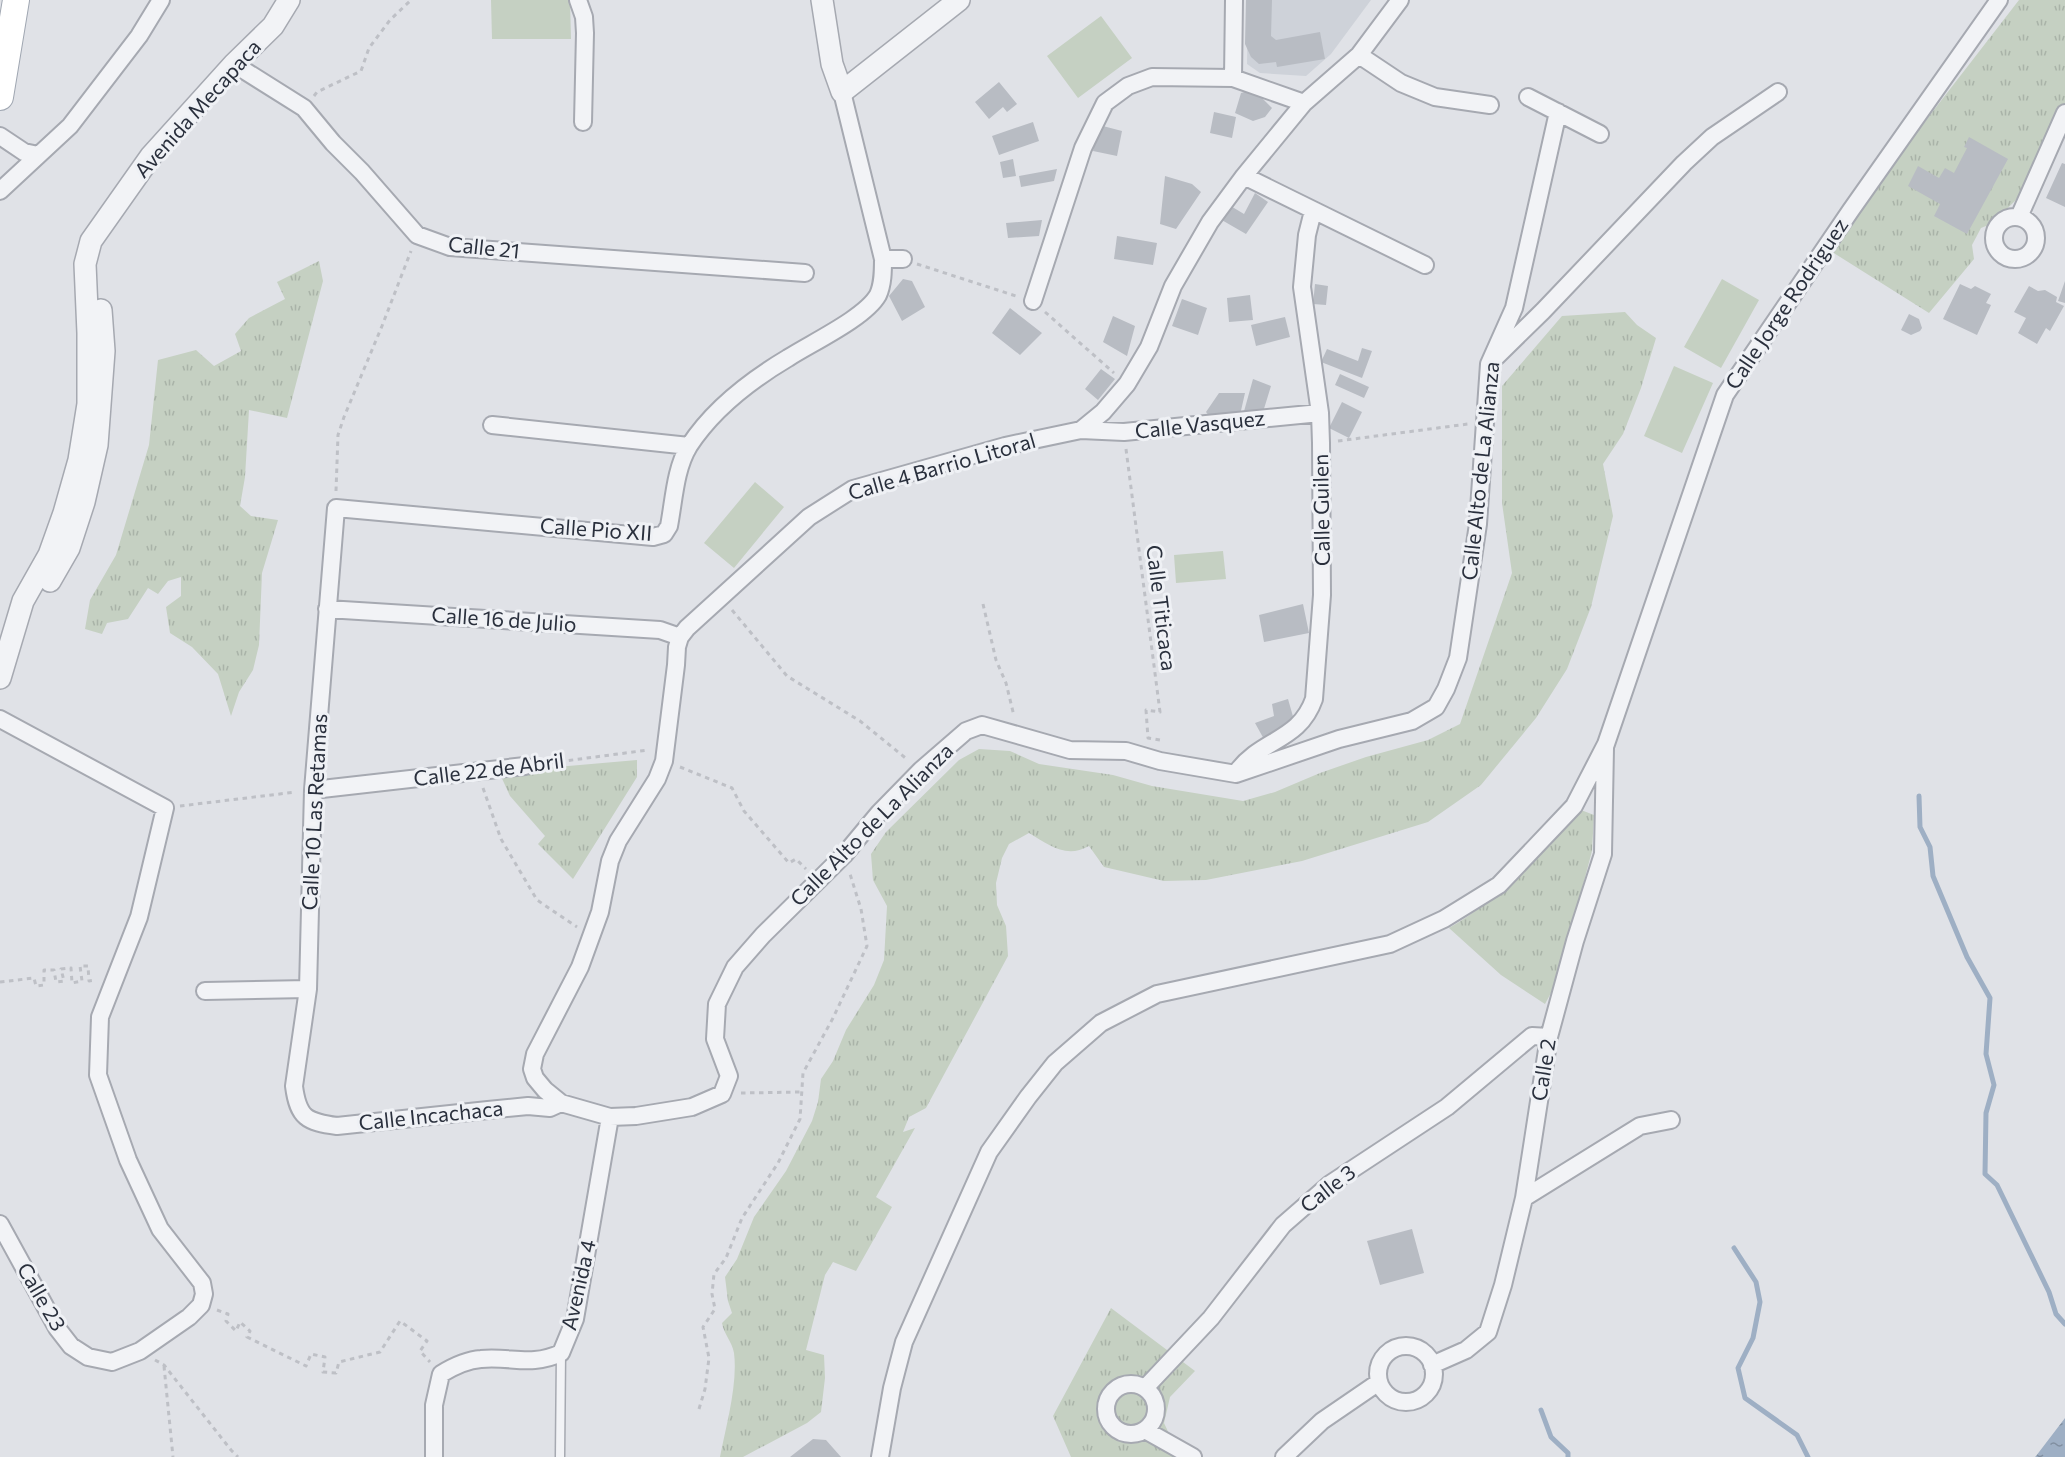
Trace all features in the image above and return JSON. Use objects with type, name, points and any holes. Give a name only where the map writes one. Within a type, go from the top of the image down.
[{"type":"main road","points":[[0,97],[16,0]]},
{"type":"street","points":[[0,190],[69,126],[139,36],[160,0]]},
{"type":"street","name":"Avenida Mecapaca","points":[[0,678],[23,601],[52,545],[79,460],[88,404],[85,264],[91,241],[151,156],[234,64],[273,26],[289,0]]},
{"type":"street","points":[[578,0],[584,17],[585,33],[583,122]]},
{"type":"street","points":[[822,0],[832,64],[842,92],[959,0]]},
{"type":"street","points":[[1233,78],[1234,0]]},
{"type":"street","name":"Calle 4 Barrio Litoral","points":[[680,637],[687,628],[810,517],[853,489],[1005,446],[1081,429],[1103,412],[1127,384],[1149,347],[1173,286],[1210,222],[1244,176],[1304,103],[1359,55],[1400,0]]},
{"type":"street","name":"Calle Jorge Rodriguez","points":[[1606,744],[1725,395],[1844,220],[1999,0]]},
{"type":"street","points":[[1359,55],[1401,83],[1435,97],[1490,105]]},
{"type":"street","name":"Calle 21","points":[[234,64],[304,108],[333,144],[362,172],[417,235],[450,247],[805,273]]},
{"type":"street","points":[[1033,301],[1083,148],[1105,103],[1128,86],[1152,77],[1233,78],[1304,103]]},
{"type":"street","name":"Calle Pio XII","points":[[336,508],[653,537],[664,534],[669,526],[680,466],[689,446],[726,402],[785,360],[867,309],[878,295],[883,279],[882,259],[842,92]]},
{"type":"street","points":[[1489,364],[1543,311],[1684,163],[1712,137],[1778,92]]},
{"type":"street","points":[[1528,97],[1600,134]]},
{"type":"street","name":"Calle Alto de La Alianza","points":[[722,1094],[729,1076],[715,1039],[717,1004],[735,967],[763,935],[844,855],[879,813],[921,770],[966,731],[982,725],[1070,750],[1126,751],[1160,761],[1236,774],[1340,739],[1412,721],[1436,707],[1458,658],[1478,524],[1489,364],[1514,308],[1558,112]]},
{"type":"street","points":[[2019,217],[2065,113]]},
{"type":"street","points":[[0,136],[24,152],[38,155]]},
{"type":"street","points":[[1244,176],[1425,265]]},
{"type":"street","name":"Calle Guilen","points":[[1236,774],[1243,762],[1253,754],[1296,730],[1310,713],[1314,699],[1322,595],[1321,443],[1320,413],[1302,286],[1307,235],[1313,211]]},
{"type":"street","points":[[882,259],[903,259]]},
{"type":"street","name":"Calle Vasquez","points":[[1081,429],[1124,432],[1320,413]]},
{"type":"street","points":[[492,424],[689,446]]},
{"type":"street","name":"Calle 10 Las Retamas","points":[[303,1114],[296,1101],[294,1086],[308,988],[312,790],[336,508]]},
{"type":"street","name":"Calle 16 de Julio","points":[[327,609],[660,630],[680,637]]},
{"type":"street","points":[[680,637],[664,755],[657,779],[618,842],[609,861],[606,885],[580,967],[535,1054],[532,1069],[535,1078],[545,1090],[561,1102],[610,1117],[636,1116],[692,1107],[722,1094]]},
{"type":"street","points":[[0,719],[165,807],[139,917],[100,1017],[98,1075],[128,1160],[160,1229],[202,1283],[204,1294],[201,1305]]},
{"type":"street","points":[[880,1457],[892,1388],[909,1331],[989,1152],[1028,1096],[1055,1063],[1101,1023],[1156,994],[1390,944],[1444,919],[1499,885],[1574,806],[1606,744]]},
{"type":"street","name":"Calle 2","points":[[1432,1365],[1466,1350],[1488,1332],[1503,1284],[1524,1198],[1549,1037],[1575,941],[1603,854],[1606,744]]},
{"type":"street","name":"Calle 22 de Abril","points":[[312,790],[525,766]]},
{"type":"street","points":[[205,991],[308,988]]},
{"type":"street","name":"Calle 3","points":[[1145,1388],[1211,1318],[1283,1225],[1330,1184],[1447,1107],[1532,1036],[1549,1037]]},
{"type":"street","name":"Calle Incachaca","points":[[303,1114],[312,1123],[337,1126],[528,1106],[550,1108],[561,1102]]},
{"type":"street","name":"Avenida 4","points":[[441,1374],[458,1363],[481,1359],[545,1360],[561,1353],[575,1319],[610,1117]]},
{"type":"street","points":[[1524,1198],[1640,1126],[1671,1120]]},
{"type":"street","name":"Calle 23","points":[[0,1224],[57,1328],[71,1346],[88,1357],[112,1362],[141,1351],[189,1317],[201,1305]]},
{"type":"street","points":[[1412,1347],[1420,1350],[1428,1356],[1432,1365],[1434,1373],[1429,1390],[1415,1401],[1398,1401],[1390,1397],[1379,1382],[1380,1364],[1393,1349],[1412,1347]]},
{"type":"street","points":[[434,1457],[434,1405],[441,1374]]},
{"type":"street","points":[[1284,1457],[1322,1421],[1379,1382]]},
{"type":"street","points":[[1137,1384],[1151,1394],[1156,1409],[1151,1425],[1145,1430],[1129,1434],[1114,1428],[1109,1421],[1106,1404],[1114,1390],[1121,1386],[1137,1384]]},
{"type":"street","points":[[1145,1430],[1193,1457]]},
{"type":"lane","points":[[560,1457],[561,1353]]},
{"type":"path","points":[[304,108],[317,92],[361,71],[369,48],[390,20],[411,0]]},
{"type":"path","points":[[336,508],[338,435],[417,235]]},
{"type":"path","points":[[1321,443],[1485,422]]},
{"type":"path","name":"Calle Titicaca","points":[[1124,432],[1160,712],[1146,710],[1148,738],[1160,740],[1160,761]]},
{"type":"path","points":[[721,597],[787,676],[860,721],[921,770]]},
{"type":"path","points":[[983,604],[996,660],[1006,683],[1016,733]]},
{"type":"path","name":"Calle 22 de Abril","points":[[525,766],[664,755],[732,788],[744,811],[789,863],[796,859],[817,882]]},
{"type":"path","points":[[477,772],[501,839],[537,900],[591,937]]},
{"type":"path","points":[[165,807],[312,790]]},
{"type":"path","points":[[699,1409],[705,1389],[709,1358],[703,1327],[715,1309],[712,1294],[714,1274],[726,1258],[742,1218],[778,1163],[800,1119],[803,1073],[833,1018],[867,946],[861,909],[844,855]]},
{"type":"path","points":[[0,982],[34,978],[36,986],[44,985],[44,970],[54,970],[56,982],[64,981],[61,969],[71,968],[72,982],[82,981],[80,966],[88,966],[89,981],[113,979]]},
{"type":"path","points":[[722,1094],[802,1092]]},
{"type":"path","points":[[201,1305],[228,1314],[225,1321],[236,1331],[240,1322],[250,1331],[248,1337],[306,1366],[311,1354],[325,1357],[323,1372],[336,1372],[339,1362],[380,1352],[400,1321],[427,1341],[420,1351],[441,1374]]},
{"type":"path","points":[[141,1351],[164,1365],[238,1457]]},
{"type":"path","points":[[164,1365],[173,1457]]},
{"type":"shaded area","points":[[1248,0],[1371,0],[1331,54],[1306,76],[1260,73],[1247,64]]},
{"type":"green space","points":[[491,0],[570,0],[571,39],[492,39]]},
{"type":"green space","points":[[2019,0],[2065,0],[2065,124],[2015,201],[1991,224],[1981,228],[1972,245],[1974,259],[1929,313],[1829,250],[1858,208]]},
{"type":"green space","points":[[1101,16],[1132,58],[1078,98],[1047,56]]},
{"type":"green space","points":[[319,261],[323,281],[287,418],[249,410],[245,477],[240,506],[251,516],[278,520],[262,573],[259,645],[253,670],[239,692],[231,716],[218,674],[192,647],[170,633],[166,607],[181,596],[181,577],[168,581],[158,594],[148,588],[128,619],[107,623],[102,634],[85,629],[90,600],[116,555],[149,445],[158,360],[196,350],[214,366],[241,351],[235,334],[249,318],[285,299],[277,282]]},
{"type":"green space","points":[[1722,279],[1759,300],[1721,368],[1684,347]]},
{"type":"green space","points":[[1625,312],[1637,325],[1656,338],[1641,388],[1623,434],[1603,464],[1613,516],[1591,607],[1567,669],[1536,718],[1481,785],[1428,822],[1302,861],[1206,880],[1164,881],[1104,867],[1089,846],[1081,850],[1065,851],[1029,833],[1009,844],[1002,858],[996,883],[997,905],[1006,926],[1008,956],[926,1108],[909,1117],[903,1132],[915,1128],[876,1197],[892,1207],[856,1271],[833,1262],[825,1275],[806,1350],[824,1355],[825,1378],[821,1412],[807,1423],[743,1457],[720,1457],[731,1405],[735,1365],[733,1349],[722,1323],[732,1313],[725,1277],[737,1259],[754,1217],[786,1171],[812,1121],[818,1102],[821,1079],[833,1061],[846,1030],[874,985],[884,960],[887,906],[873,880],[871,854],[886,832],[959,760],[979,749],[1010,751],[1039,764],[1113,775],[1152,786],[1243,801],[1275,792],[1366,757],[1428,740],[1460,724],[1512,573],[1502,503],[1502,386],[1562,316]]},
{"type":"green space","points":[[1674,366],[1713,383],[1682,453],[1644,436]]},
{"type":"green space","points":[[755,482],[784,507],[734,568],[704,543]]},
{"type":"green space","points":[[1223,551],[1226,579],[1176,583],[1174,555]]},
{"type":"green space","points":[[637,760],[637,777],[573,879],[538,844],[545,836],[510,796],[499,772]]},
{"type":"green space","points":[[1581,810],[1594,815],[1592,851],[1558,980],[1545,1004],[1501,975],[1449,928],[1503,889],[1536,859]]},
{"type":"green space","points":[[1111,1308],[1195,1371],[1170,1397],[1164,1423],[1180,1457],[1071,1457],[1053,1416]]},
{"type":"water","points":[[2065,1418],[2065,1457],[2035,1457],[2036,1456]]},
{"type":"building","points":[[1246,0],[1272,0],[1271,36],[1276,40],[1320,32],[1325,59],[1277,67],[1276,62],[1259,64],[1251,57],[1245,44]]},
{"type":"building","points":[[999,82],[1017,104],[1007,112],[1003,107],[989,119],[975,102]]},
{"type":"building","points":[[1248,91],[1259,95],[1272,108],[1265,117],[1253,121],[1235,113],[1241,93]]},
{"type":"building","points":[[1214,112],[1236,117],[1232,138],[1210,133]]},
{"type":"building","points":[[1033,122],[1039,141],[999,155],[992,136]]},
{"type":"building","points":[[1099,125],[1122,131],[1117,156],[1093,151]]},
{"type":"building","points":[[1969,137],[2008,159],[1967,234],[1934,216],[1940,204],[1908,186],[1918,166],[1939,178],[1945,168],[1954,173],[1967,148],[1964,147]]},
{"type":"building","points":[[1013,159],[1016,176],[1003,178],[1000,162]]},
{"type":"building","points":[[2062,163],[2065,164],[2065,207],[2046,198]]},
{"type":"building","points":[[1057,169],[1054,181],[1021,187],[1019,176]]},
{"type":"building","points":[[1165,176],[1192,184],[1201,192],[1176,229],[1160,224]]},
{"type":"building","points":[[1255,193],[1268,202],[1246,234],[1220,219],[1229,205],[1244,214]]},
{"type":"building","points":[[1042,220],[1039,236],[1008,238],[1006,223]]},
{"type":"building","points":[[1117,236],[1157,243],[1153,265],[1114,259]]},
{"type":"building","points":[[903,279],[912,281],[925,307],[902,321],[889,296]]},
{"type":"building","points":[[2065,281],[2065,303],[2058,301]]},
{"type":"building","points":[[1315,284],[1328,286],[1326,305],[1313,304]]},
{"type":"building","points":[[1960,284],[1971,289],[1975,286],[1991,294],[1986,303],[1991,305],[1977,335],[1943,319]]},
{"type":"building","points":[[2029,286],[2038,291],[2045,290],[2057,297],[2056,302],[2064,306],[2050,331],[2046,328],[2037,344],[2018,333],[2026,318],[2014,312]]},
{"type":"building","points":[[1250,295],[1253,320],[1229,322],[1227,298]]},
{"type":"building","points":[[1182,299],[1207,308],[1198,335],[1172,326]]},
{"type":"building","points":[[1010,308],[1042,333],[1020,355],[992,333]]},
{"type":"building","points":[[1909,314],[1919,319],[1922,328],[1911,335],[1901,330]]},
{"type":"building","points":[[1113,316],[1135,326],[1127,356],[1103,342]]},
{"type":"building","points":[[1285,317],[1290,337],[1256,346],[1251,325]]},
{"type":"building","points":[[1362,348],[1372,351],[1362,378],[1321,362],[1327,349],[1358,361]]},
{"type":"building","points":[[1101,369],[1115,379],[1098,400],[1085,389]]},
{"type":"building","points":[[1340,374],[1369,387],[1364,398],[1335,385]]},
{"type":"building","points":[[1253,379],[1271,386],[1263,412],[1243,415]]},
{"type":"building","points":[[1219,393],[1245,393],[1240,415],[1210,417],[1206,412]]},
{"type":"building","points":[[1342,402],[1362,412],[1349,438],[1329,428]]},
{"type":"building","points":[[1303,604],[1309,633],[1264,642],[1259,615]]},
{"type":"building","points":[[1288,699],[1294,720],[1265,741],[1255,723],[1274,716],[1272,704]]},
{"type":"building","points":[[1412,1229],[1424,1273],[1380,1285],[1367,1241]]},
{"type":"building","points":[[813,1439],[826,1440],[841,1457],[790,1457]]},
{"type":"waterway","points":[[1919,796],[1920,827],[1930,847],[1933,876],[1967,957],[1990,998],[1986,1054],[1994,1085],[1986,1113],[1985,1174],[1997,1185],[2049,1292],[2056,1314],[2065,1324]]},
{"type":"waterway","points":[[1734,1248],[1756,1282],[1760,1302],[1753,1338],[1738,1368],[1745,1398],[1797,1435],[1808,1457]]},
{"type":"waterway","points":[[1541,1410],[1551,1437],[1568,1453],[1568,1457]]}]
